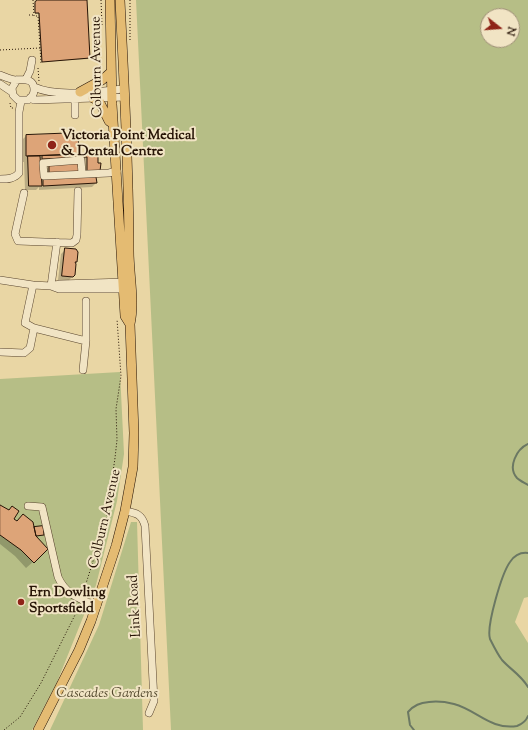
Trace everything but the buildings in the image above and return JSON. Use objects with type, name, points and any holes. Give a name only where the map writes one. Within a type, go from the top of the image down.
[{"type":"main road","name":"Colburn Avenue","points":[[38,730],[76,656],[97,606],[116,546],[133,467],[134,433],[130,324],[132,314],[127,286],[113,124],[110,0]]},
{"type":"main road","name":"Colburn Avenue","points":[[120,0],[129,200],[127,286]]},
{"type":"main road","points":[[78,95],[102,80],[111,72]]},
{"type":"main road","points":[[93,98],[100,101],[109,121],[113,124]]},
{"type":"street","points":[[26,79],[30,71],[32,60]]},
{"type":"street","points":[[0,75],[17,80],[26,79],[31,82],[34,87],[34,93],[30,98],[21,101],[15,98],[12,92],[0,84]]},
{"type":"street","points":[[12,92],[13,85],[17,80]]},
{"type":"street","points":[[34,87],[48,92],[93,98],[112,94]]},
{"type":"street","points":[[30,98],[34,100],[78,95],[124,93]]},
{"type":"street","points":[[75,115],[78,95]]},
{"type":"street","points":[[0,179],[16,177],[19,173],[19,112],[21,101]]},
{"type":"street","points":[[82,174],[81,160],[43,162],[44,176],[82,174],[117,171]]},
{"type":"street","points":[[24,193],[16,234],[18,241],[72,243],[76,240],[78,191]]},
{"type":"street","points":[[51,286],[57,242]]},
{"type":"street","points":[[0,280],[51,286],[127,286]]},
{"type":"street","points":[[33,285],[25,323],[34,328],[86,342]]},
{"type":"street","points":[[83,370],[86,342],[86,301]]},
{"type":"street","points":[[0,352],[24,353],[30,348],[34,328]]},
{"type":"street","points":[[28,506],[42,507],[58,577],[62,587],[71,595],[97,606]]},
{"type":"street","name":"Link Road","points":[[124,511],[140,514],[144,519],[145,526],[154,701],[149,714]]},
{"type":"path","points":[[33,0],[34,14]]},
{"type":"path","points":[[29,15],[34,14],[34,16],[38,16],[41,63],[38,63],[39,82],[47,88],[48,92]]},
{"type":"path","points":[[0,50],[40,48]]},
{"type":"path","points":[[4,730],[20,717],[42,683],[77,614],[106,520],[117,440],[116,409],[121,376],[117,313]]},
{"type":"green space","points":[[136,0],[528,0],[528,597],[524,598],[515,622],[528,643],[528,730],[171,730]]},
{"type":"green space","points":[[120,372],[124,454],[117,501],[96,585],[57,682],[32,730],[0,730],[0,379]]},
{"type":"green space","name":"Cascades Gardens","points":[[131,522],[137,522],[143,730],[50,730],[99,625]]},
{"type":"waterway","points":[[528,444],[520,450],[513,464],[514,474],[517,478],[528,485]]},
{"type":"waterway","points":[[528,553],[522,553],[515,556],[507,568],[492,612],[489,632],[490,639],[500,658],[522,679],[528,687]]},
{"type":"waterway","points":[[414,730],[410,725],[408,712],[417,705],[429,702],[454,704],[499,725],[517,726],[525,721],[528,716]]},
{"type":"place","name":"Victoria Point Medical & Dental Centre","points":[[52,145]]},
{"type":"place","name":"Ern Dowling Sportsfield","points":[[21,602]]}]
